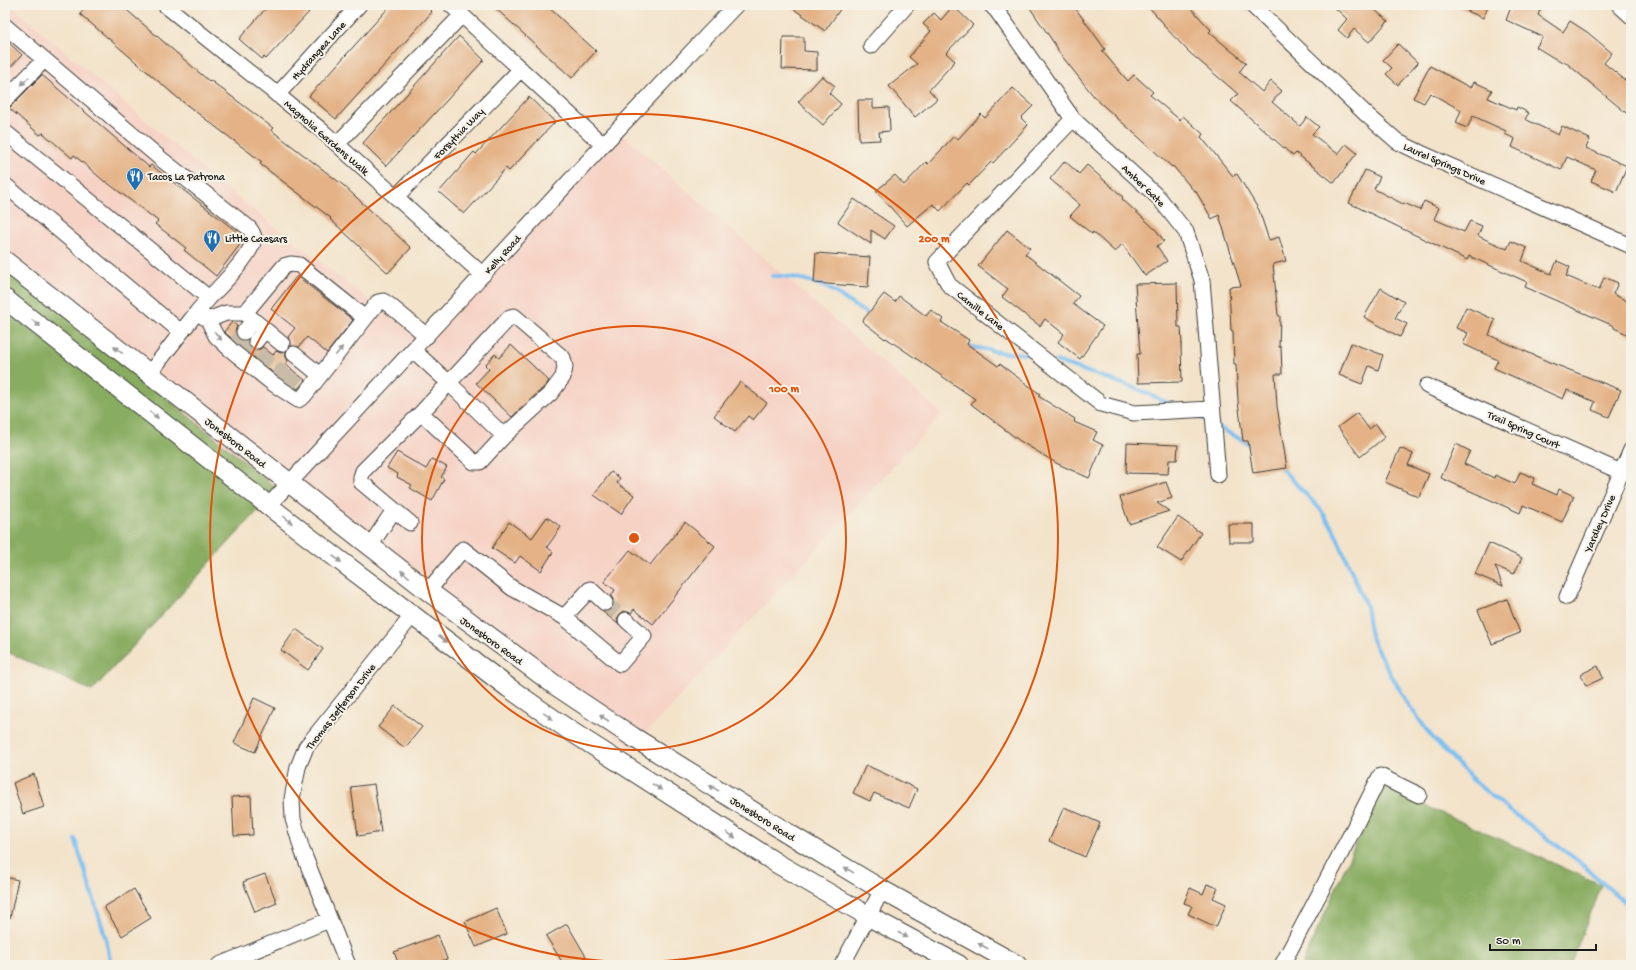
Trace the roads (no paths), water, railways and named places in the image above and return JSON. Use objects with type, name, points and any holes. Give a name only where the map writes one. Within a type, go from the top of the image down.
[{"type":"main road","name":"Jonesboro Road","points":[[5,261],[289,484],[428,591],[555,685],[613,724],[761,817],[882,890],[1017,965]]},
{"type":"main road","points":[[5,298],[412,616],[509,688],[569,730],[716,826],[778,864],[868,916],[959,965]]},
{"type":"street","name":"Magnolia Gardens Walk","points":[[165,5],[337,144],[483,275]]},
{"type":"street","name":"Hydrangea Lane","points":[[277,95],[359,5]]},
{"type":"street","points":[[451,5],[603,145]]},
{"type":"street","name":"Kelly Road","points":[[269,505],[603,145],[736,5]]},
{"type":"street","points":[[871,46],[907,5]]},
{"type":"street","name":"Amber Gate","points":[[990,5],[996,11],[1073,119],[1159,198],[1186,232],[1202,280],[1211,409],[1218,476]]},
{"type":"street","name":"Laurel Springs Drive","points":[[1252,5],[1366,115],[1398,142],[1631,246]]},
{"type":"street","points":[[1619,5],[1631,16]]},
{"type":"street","points":[[337,144],[462,15]]},
{"type":"street","points":[[5,26],[161,159],[250,228],[254,236],[253,244],[246,255],[209,298],[202,316]]},
{"type":"street","points":[[5,100],[44,60]]},
{"type":"street","name":"Forsythia Way","points":[[396,197],[521,69]]},
{"type":"street","name":"Camille Lane","points":[[1073,119],[937,262],[949,285],[1101,404],[1134,413],[1211,409]]},
{"type":"street","points":[[5,132],[209,298]]},
{"type":"street","points":[[5,185],[181,332]]},
{"type":"street","points":[[252,327],[284,266],[290,264],[299,265],[365,318]]},
{"type":"street","points":[[202,316],[216,336],[280,384],[298,400],[304,396],[378,302],[383,301],[427,336]]},
{"type":"street","points":[[149,374],[181,332],[202,316],[226,313],[252,327],[277,346]]},
{"type":"street","points":[[410,523],[361,482],[360,477],[363,471],[421,413],[510,318],[514,316],[563,358],[565,368],[563,377],[551,393],[504,436],[480,462],[474,462],[421,413]]},
{"type":"street","points":[[413,350],[450,382],[504,436]]},
{"type":"street","points":[[295,362],[320,375]]},
{"type":"street","name":"Trail Spring Court","points":[[1428,386],[1621,472]]},
{"type":"street","name":"Yardley Drive","points":[[1567,597],[1631,450]]},
{"type":"street","points":[[370,546],[394,510]]},
{"type":"street","points":[[428,591],[463,549],[512,588],[564,617],[620,664],[644,636],[626,620]]},
{"type":"street","points":[[564,617],[590,589],[605,603]]},
{"type":"street","name":"Thomas Jefferson Drive","points":[[348,965],[302,850],[293,819],[292,798],[298,767],[306,747],[412,616]]},
{"type":"street","points":[[1282,965],[1380,776],[1419,795]]},
{"type":"street","points":[[842,965],[882,890]]},
{"type":"street","points":[[219,965],[329,920]]},
{"type":"waterway","points":[[772,276],[798,278],[823,286],[838,294],[858,309],[872,316]]},
{"type":"waterway","points":[[967,346],[1005,353],[1030,354]]},
{"type":"waterway","points":[[1056,361],[1135,388],[1175,406]]},
{"type":"waterway","points":[[1195,415],[1211,423]]},
{"type":"waterway","points":[[1218,427],[1253,446]]},
{"type":"waterway","points":[[1279,466],[1320,509],[1334,530],[1366,606],[1371,637],[1376,648],[1407,703],[1432,737],[1476,783],[1509,810],[1577,860],[1631,908]]},
{"type":"waterway","points":[[75,839],[106,939],[111,965]]},
{"type":"tunnel","points":[[235,345],[244,332]]},
{"type":"tunnel","points":[[246,354],[256,341]]},
{"type":"tunnel","points":[[260,365],[270,352]]},
{"type":"tunnel","points":[[276,378],[286,366]]},
{"type":"tunnel","points":[[287,386],[297,374]]},
{"type":"tunnel","points":[[605,603],[626,620]]},
{"type":"place","name":"Tacos La Patrona","points":[[135,191]]},
{"type":"place","name":"Little Caesars","points":[[212,253]]}]
